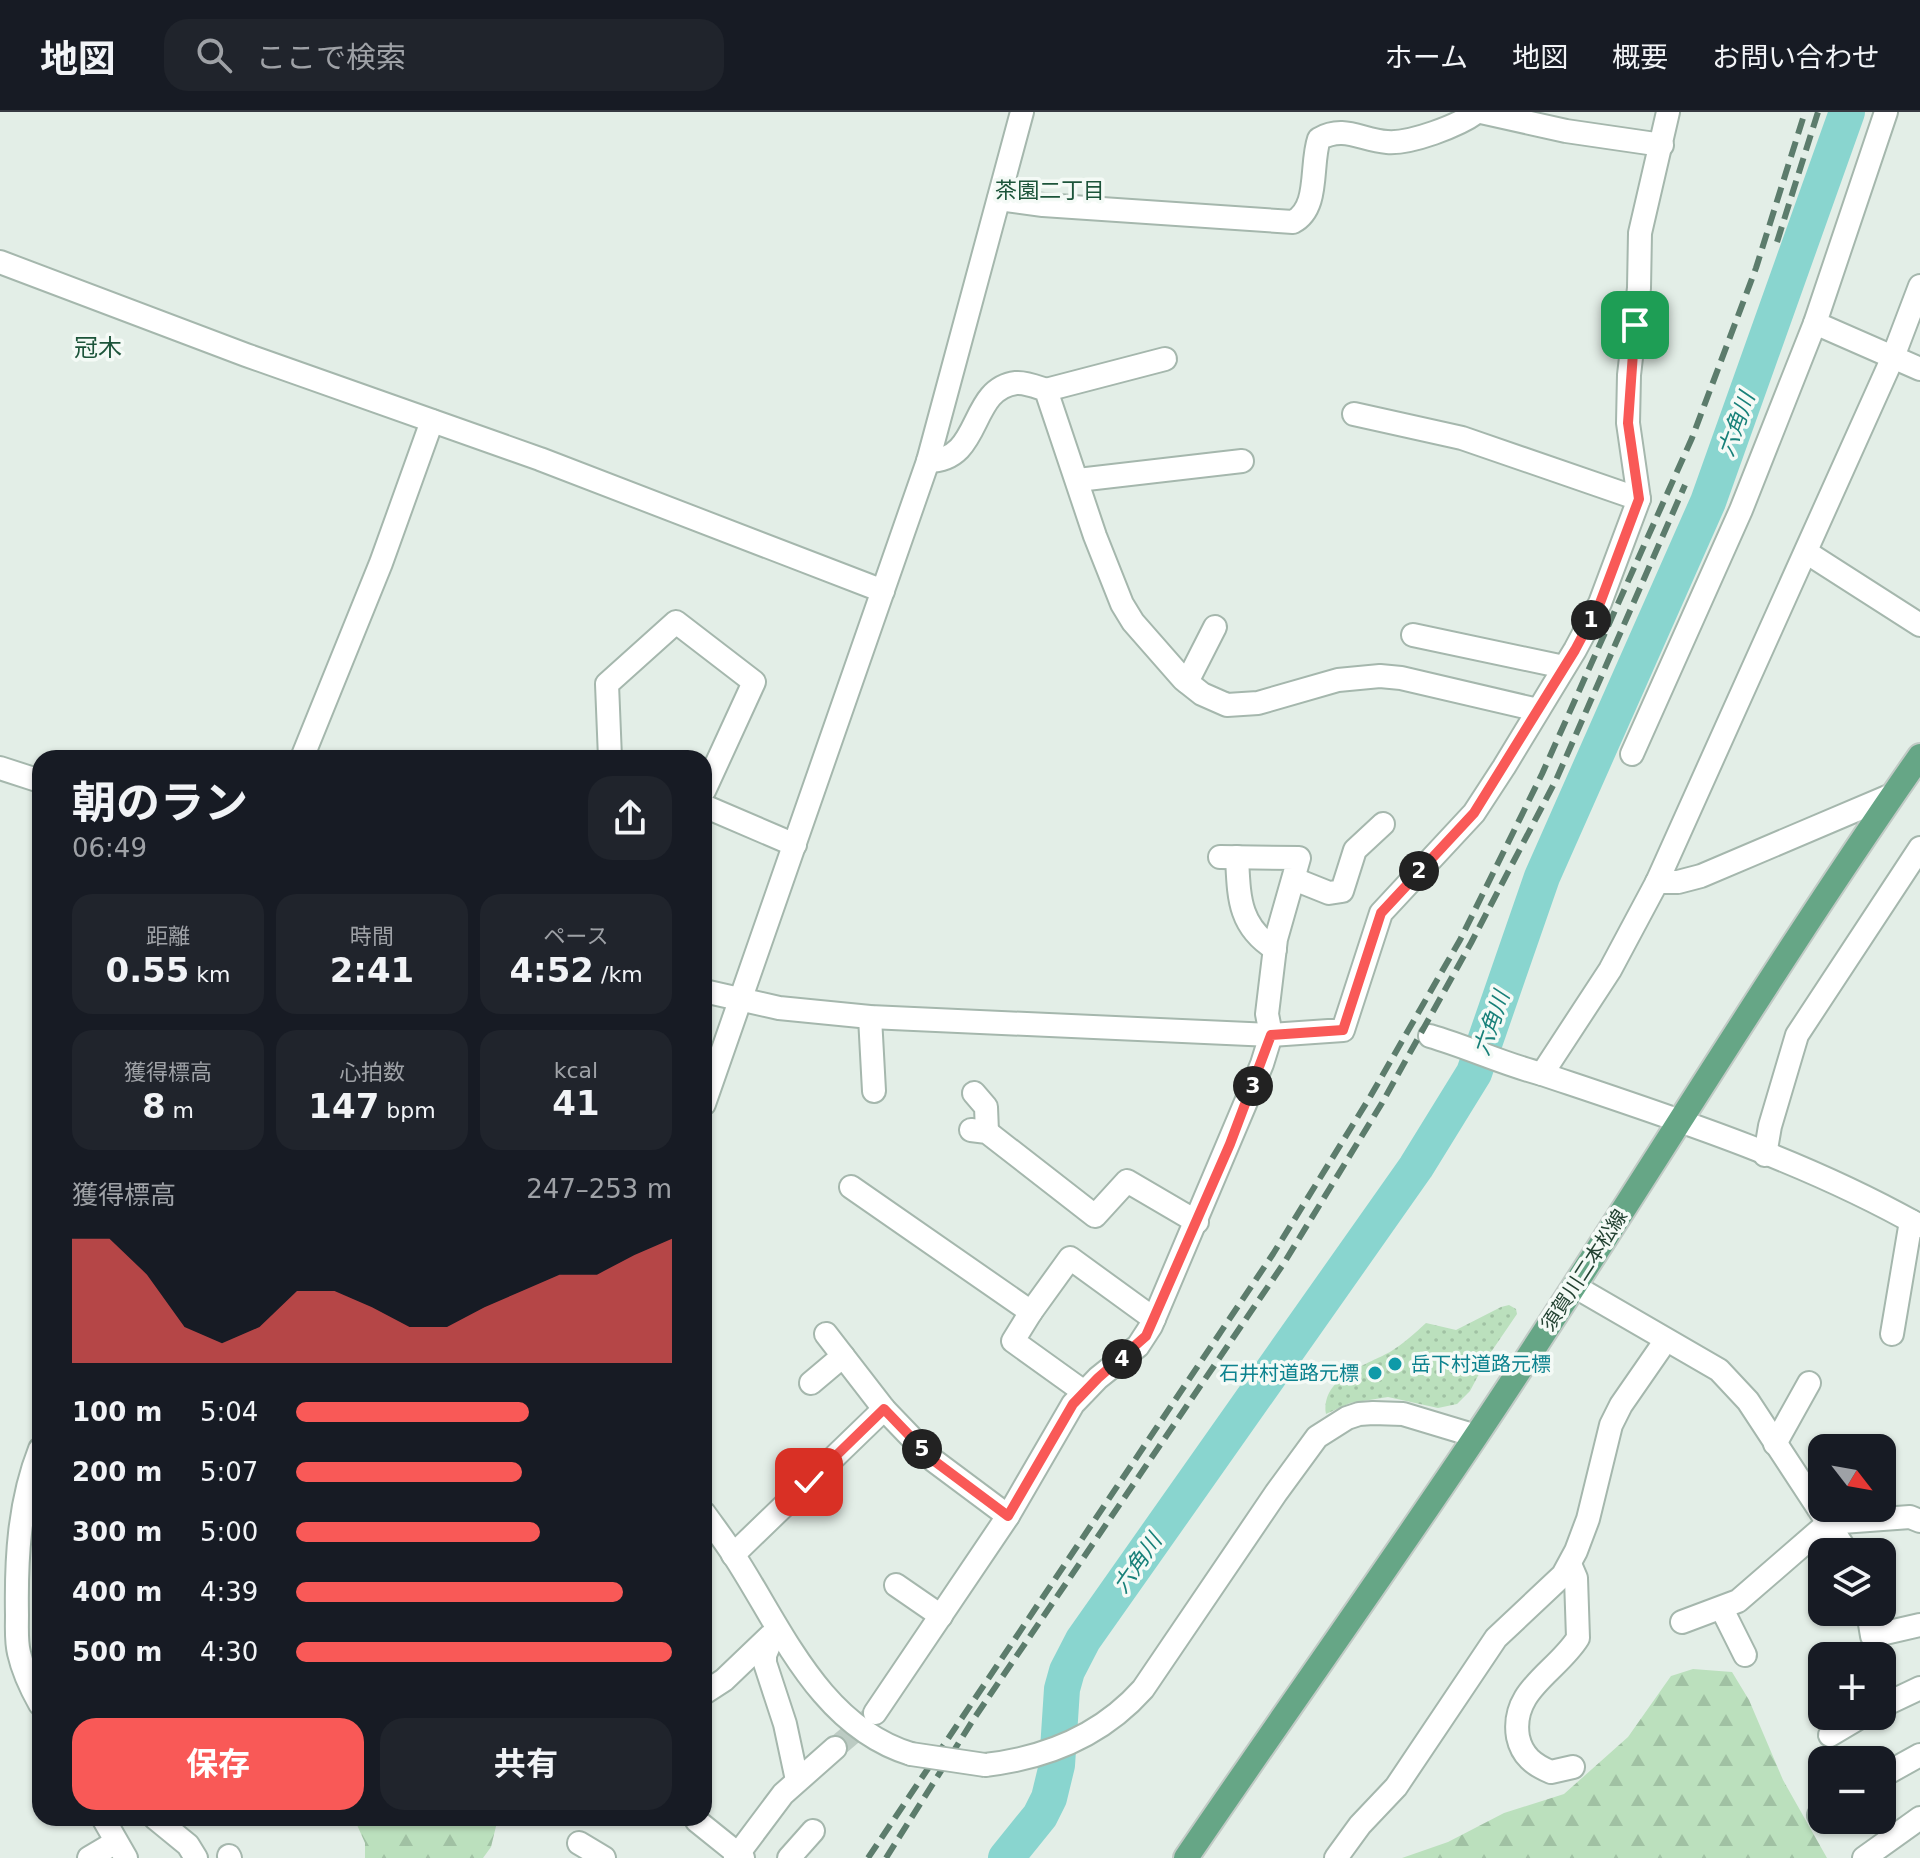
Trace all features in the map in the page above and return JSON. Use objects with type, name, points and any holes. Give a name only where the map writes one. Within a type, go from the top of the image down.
[{"type":"main road","name":"須賀川二本松線","points":[[1186,1858],[1476,1436],[1796,940],[1920,756]]},
{"type":"street","points":[[712,1082],[928,461],[1022,112]]},
{"type":"street","points":[[999,199],[1043,205],[1293,222],[1302,218],[1309,203],[1319,139],[1331,132],[1390,143],[1464,122],[1479,112],[1566,131],[1662,145]]},
{"type":"street","points":[[712,993],[779,1008],[870,1017],[1271,1035],[1343,1030],[1381,913],[1474,813],[1600,603],[1639,499],[1628,423],[1629,375],[1639,288],[1640,233],[1668,112]]},
{"type":"street","points":[[1632,754],[1741,510],[1815,323],[1886,112]]},
{"type":"street","points":[[0,262],[540,459],[883,591]]},
{"type":"street","points":[[1542,1074],[1610,970],[1657,882],[1893,357],[1920,286]]},
{"type":"street","points":[[1815,323],[1920,369]]},
{"type":"street","points":[[928,461],[944,461],[956,452],[995,391],[1015,383],[1046,390],[1165,359]]},
{"type":"street","points":[[1046,390],[1095,536],[1122,604],[1159,653],[1187,682],[1212,699],[1227,705],[1241,705],[1287,696],[1326,682],[1380,676],[1401,678],[1538,710]]},
{"type":"street","points":[[1354,414],[1462,438],[1639,499]]},
{"type":"street","points":[[305,750],[381,563],[432,421]]},
{"type":"street","points":[[1078,480],[1242,461]]},
{"type":"street","points":[[1806,552],[1920,625]]},
{"type":"street","points":[[610,750],[607,684],[676,622],[754,682],[712,774]]},
{"type":"street","points":[[1187,682],[1215,627]]},
{"type":"street","points":[[1413,635],[1564,667]]},
{"type":"street","points":[[0,768],[32,778]]},
{"type":"street","points":[[1657,882],[1678,882],[1701,876],[1894,794]]},
{"type":"street","points":[[712,809],[795,845]]},
{"type":"street","points":[[1294,879],[1329,893],[1342,891],[1355,850],[1383,824]]},
{"type":"street","points":[[1765,1155],[1770,1126],[1797,1035],[1920,848]]},
{"type":"street","points":[[875,1713],[1008,1516],[1066,1414],[1084,1392],[1146,1336],[1197,1222],[1271,1035],[1267,1014],[1275,949],[1299,858],[1228,857],[1245,917],[1262,941],[1275,949]]},
{"type":"street","points":[[870,1017],[874,1091]]},
{"type":"street","points":[[1430,1036],[1682,1121],[1883,1205],[1916,1223],[1892,1334]]},
{"type":"street","points":[[974,1093],[986,1107],[979,1131],[1095,1216],[1127,1181],[1197,1222]]},
{"type":"street","points":[[851,1187],[1031,1312]]},
{"type":"street","points":[[1084,1392],[1013,1341],[1070,1258],[1154,1319]]},
{"type":"street","points":[[1574,1286],[1719,1370],[1748,1401],[1838,1538]]},
{"type":"street","points":[[826,1334],[884,1409],[933,1460],[1008,1516]]},
{"type":"street","points":[[1336,1858],[1360,1825],[1396,1787],[1496,1638],[1545,1593],[1570,1564],[1588,1519],[1611,1425],[1621,1405],[1666,1340]]},
{"type":"street","points":[[811,1383],[843,1356]]},
{"type":"street","points":[[1775,1444],[1809,1383]]},
{"type":"street","points":[[733,1555],[884,1409]]},
{"type":"street","points":[[712,1525],[776,1629],[821,1692],[834,1705],[874,1737],[911,1754],[985,1765],[1010,1762],[1087,1735],[1110,1721],[1143,1689],[1317,1437],[1347,1418],[1373,1413],[1403,1414],[1476,1436]]},
{"type":"street","points":[[32,1470],[19,1531],[17,1598],[18,1650],[32,1689]]},
{"type":"street","points":[[1682,1622],[1738,1601],[1828,1523],[1910,1517],[1920,1521]]},
{"type":"street","points":[[1570,1564],[1576,1578],[1578,1638],[1527,1694],[1518,1710],[1517,1724],[1519,1741],[1531,1761],[1551,1772],[1573,1767]]},
{"type":"street","points":[[896,1585],[941,1616]]},
{"type":"street","points":[[1722,1609],[1745,1655]]},
{"type":"street","points":[[1870,1626],[1872,1636],[1920,1625]]},
{"type":"street","points":[[712,1688],[776,1629]]},
{"type":"street","points":[[776,1629],[765,1655],[765,1663],[785,1724],[797,1780]]},
{"type":"street","points":[[1896,1699],[1920,1688]]},
{"type":"street","points":[[1830,1735],[1838,1730]]},
{"type":"street","points":[[703,1826],[738,1857],[783,1794],[835,1748]]},
{"type":"street","points":[[1896,1768],[1920,1755]]},
{"type":"street","points":[[1864,1858],[1920,1818]]},
{"type":"street","points":[[89,1858],[121,1850],[108,1826]]},
{"type":"street","points":[[165,1826],[188,1845],[196,1858]]},
{"type":"street","points":[[789,1858],[813,1831]]},
{"type":"street","points":[[579,1843],[604,1858]]},
{"type":"green space","points":[[1509,1305],[1516,1309],[1517,1314],[1489,1355],[1470,1391],[1457,1404],[1438,1408],[1388,1397],[1350,1403],[1326,1414],[1326,1402],[1337,1382],[1395,1349],[1426,1323],[1456,1330]]},
{"type":"green space","points":[[1693,1669],[1732,1672],[1749,1700],[1783,1780],[1808,1824],[1808,1834],[1813,1834],[1827,1858],[1402,1858],[1448,1842],[1504,1813],[1564,1794],[1628,1737],[1671,1676]]},
{"type":"green space","points":[[358,1826],[496,1826],[491,1847],[483,1858],[365,1858],[365,1843]]},
{"type":"waterway","name":"六角川","points":[[1006,1858],[1040,1816],[1049,1798],[1057,1765],[1062,1689],[1067,1671],[1083,1640],[1416,1167],[1474,1073],[1542,877],[1708,502],[1847,112]]},
{"type":"tunnel","points":[[835,1748],[874,1715]]},
{"type":"railway","points":[[868,1858],[1273,1254],[1370,1097],[1460,940],[1542,774],[1692,438],[1756,268],[1805,112]]},
{"type":"railway","points":[[1777,242],[1818,112]]},
{"type":"railway","points":[[886,1858],[975,1717],[1284,1263],[1382,1103],[1471,943],[1556,780],[1685,485]]},
{"type":"place","name":"岳下村道路元標","points":[[1395,1364]]},
{"type":"place","name":"石井村道路元標","points":[[1375,1373]]},
{"type":"district","name":"茶園二丁目","points":[[1050,190]]},
{"type":"district","name":"冠木","points":[[98,348]]},
{"type":"route","points":[[809,1482],[884,1409],[933,1460],[1008,1516],[1073,1404],[1146,1336],[1230,1144],[1271,1035],[1343,1030],[1381,913],[1474,813],[1575,650],[1600,603],[1639,499],[1628,423],[1629,375],[1635,325]]}]
